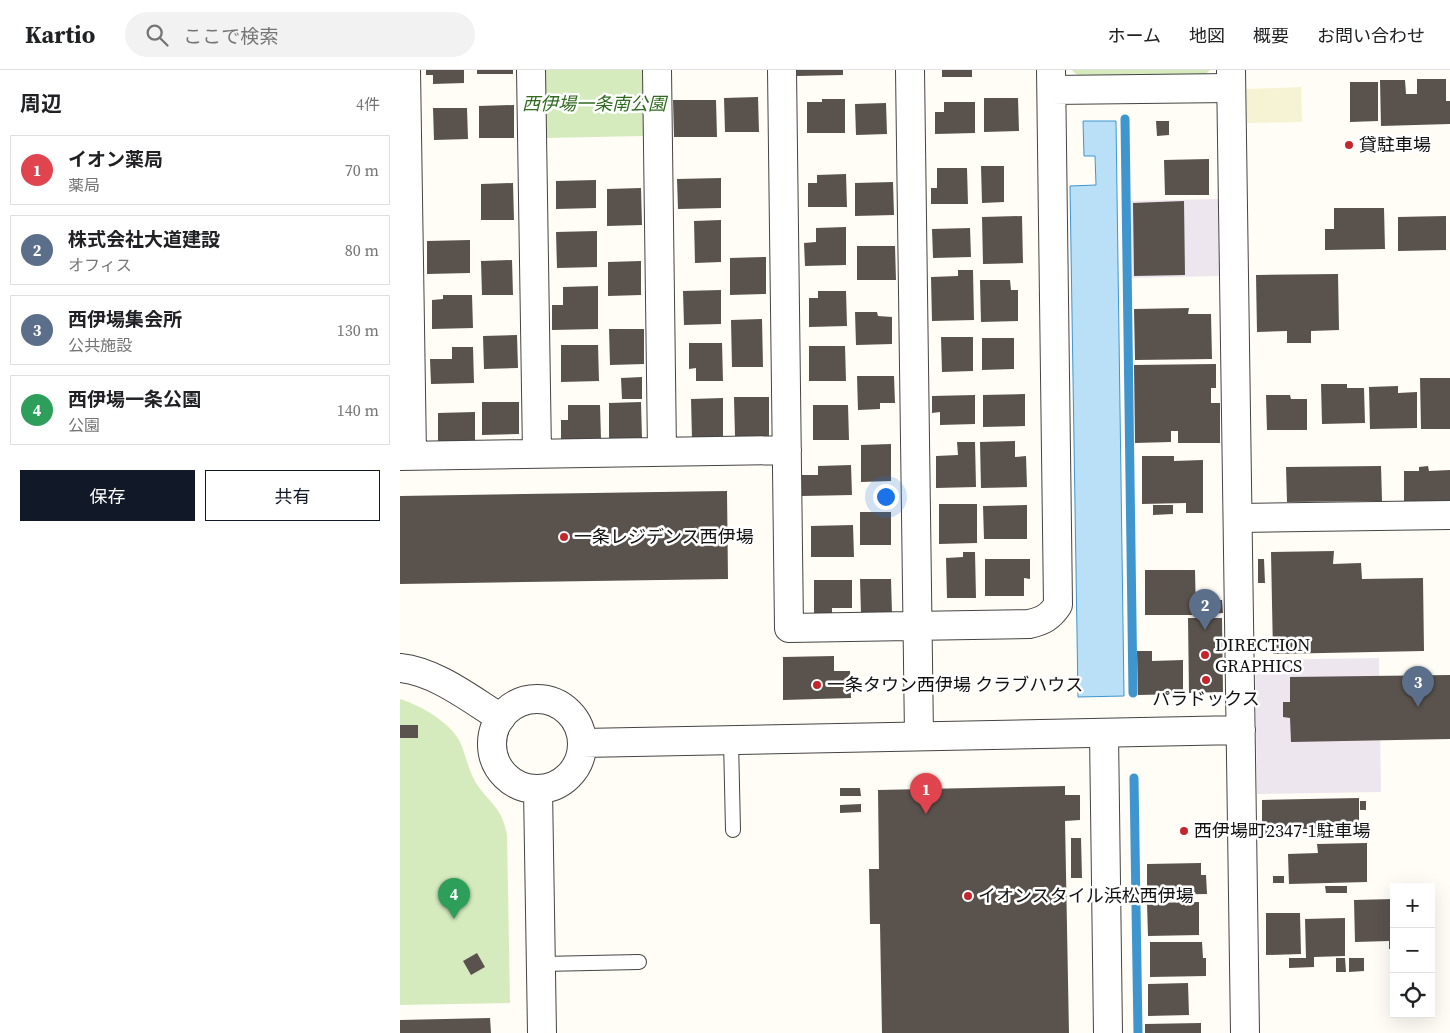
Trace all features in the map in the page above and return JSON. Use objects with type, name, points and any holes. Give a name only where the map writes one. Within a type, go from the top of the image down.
[{"type":"street","points":[[406,70],[406,455],[787,450]]},
{"type":"street","points":[[531,70],[537,453]]},
{"type":"street","points":[[657,70],[662,451]]},
{"type":"street","points":[[782,70],[789,628],[1029,624],[1041,622],[1051,615],[1058,605],[1051,80],[1231,79],[1245,1033]]},
{"type":"street","points":[[910,70],[919,736]]},
{"type":"street","points":[[1238,518],[1450,515]]},
{"type":"street","points":[[400,668],[414,670],[438,680],[501,718]]},
{"type":"street","points":[[536,700],[549,701],[561,706],[571,714],[578,725],[582,743],[578,762],[571,773],[556,784],[538,789],[525,788],[514,782],[496,764],[493,752],[492,739],[501,718],[512,707],[524,702],[536,700]]},
{"type":"street","points":[[582,743],[1241,730]]},
{"type":"street","points":[[1104,733],[1108,1033]]},
{"type":"street","points":[[538,789],[542,1033]]},
{"type":"lane","points":[[731,740],[733,830]]},
{"type":"lane","points":[[541,964],[639,962]]},
{"type":"shaded area","points":[[1301,87],[1302,122],[1247,123],[1246,89]]},
{"type":"shaded area","points":[[1218,199],[1219,276],[1131,278],[1130,201]]},
{"type":"shaded area","points":[[1379,658],[1381,792],[1257,794],[1255,660]]},
{"type":"green space","name":"西伊場一条南公園","points":[[544,70],[644,70],[645,136],[545,138]]},
{"type":"green space","points":[[1072,70],[1210,70],[1205,75],[1079,77]]},
{"type":"green space","points":[[400,699],[416,705],[433,715],[454,733],[459,740],[473,778],[499,812],[505,826],[507,835],[510,1003],[400,1005]]},
{"type":"water","points":[[1083,121],[1116,121],[1124,696],[1078,697],[1070,186],[1096,185],[1095,156],[1084,156]]},
{"type":"building","points":[[426,70],[464,70],[464,83],[433,84],[433,75],[426,75]]},
{"type":"building","points":[[477,70],[513,70],[513,74],[477,74]]},
{"type":"building","points":[[797,70],[843,70],[843,75],[797,76]]},
{"type":"building","points":[[942,70],[972,70],[972,77],[942,77]]},
{"type":"building","points":[[1417,79],[1446,79],[1446,101],[1450,101],[1450,124],[1381,126],[1380,80],[1405,80],[1406,94],[1417,94]]},
{"type":"building","points":[[1350,82],[1378,82],[1378,121],[1350,122]]},
{"type":"building","points":[[758,97],[759,132],[725,132],[724,98]]},
{"type":"building","points":[[984,98],[1018,98],[1019,131],[984,132]]},
{"type":"building","points":[[822,99],[845,99],[845,133],[807,133],[807,102],[822,102]]},
{"type":"building","points":[[673,100],[716,100],[717,137],[674,137]]},
{"type":"building","points":[[944,102],[975,102],[975,133],[935,134],[935,112],[944,112]]},
{"type":"building","points":[[886,103],[887,134],[856,135],[855,104]]},
{"type":"building","points":[[514,105],[514,138],[479,138],[479,106]]},
{"type":"building","points":[[433,108],[467,108],[468,139],[434,140]]},
{"type":"building","points":[[1156,121],[1169,121],[1169,135],[1157,136]]},
{"type":"building","points":[[1209,159],[1209,195],[1165,195],[1164,160]]},
{"type":"building","points":[[981,166],[1004,166],[1004,202],[982,203]]},
{"type":"building","points":[[937,168],[967,168],[968,204],[931,204],[931,188],[937,188]]},
{"type":"building","points":[[846,174],[847,207],[808,207],[808,183],[817,183],[817,175]]},
{"type":"building","points":[[721,178],[721,208],[678,209],[677,179]]},
{"type":"building","points":[[596,180],[596,208],[556,209],[556,181]]},
{"type":"building","points":[[893,182],[894,215],[855,216],[855,183]]},
{"type":"building","points":[[513,183],[514,220],[481,220],[481,184]]},
{"type":"building","points":[[641,188],[642,225],[607,226],[607,189]]},
{"type":"building","points":[[1184,201],[1185,275],[1134,276],[1133,203]]},
{"type":"building","points":[[1334,208],[1384,208],[1385,249],[1325,250],[1325,229],[1334,229]]},
{"type":"building","points":[[1022,216],[1023,263],[983,264],[982,217]]},
{"type":"building","points":[[1446,216],[1446,250],[1398,251],[1398,217]]},
{"type":"building","points":[[721,220],[721,262],[695,263],[694,221]]},
{"type":"building","points":[[846,227],[846,265],[805,266],[804,243],[816,242],[816,228]]},
{"type":"building","points":[[970,228],[971,257],[933,258],[932,229]]},
{"type":"building","points":[[597,231],[597,267],[557,268],[556,232]]},
{"type":"building","points":[[470,240],[470,273],[427,274],[427,241]]},
{"type":"building","points":[[857,246],[895,246],[896,280],[857,280]]},
{"type":"building","points":[[766,257],[766,294],[730,295],[730,258]]},
{"type":"building","points":[[512,260],[513,295],[482,295],[481,261]]},
{"type":"building","points":[[641,261],[641,295],[608,296],[608,262]]},
{"type":"building","points":[[958,270],[973,270],[974,320],[932,321],[931,277],[958,276]]},
{"type":"building","points":[[1338,274],[1339,330],[1311,331],[1311,343],[1287,343],[1287,331],[1257,332],[1256,275]]},
{"type":"building","points":[[980,280],[1010,280],[1011,290],[1018,290],[1018,321],[981,322]]},
{"type":"building","points":[[598,286],[598,329],[552,330],[552,305],[563,305],[563,287]]},
{"type":"building","points":[[721,290],[721,324],[684,325],[683,291]]},
{"type":"building","points":[[818,291],[846,291],[847,326],[809,327],[809,298],[818,298]]},
{"type":"building","points":[[443,295],[472,295],[473,328],[432,329],[432,300],[443,299]]},
{"type":"building","points":[[1189,308],[1188,314],[1211,314],[1212,359],[1135,360],[1134,309]]},
{"type":"building","points":[[855,312],[877,312],[878,316],[892,317],[892,344],[856,345]]},
{"type":"building","points":[[762,319],[763,367],[732,367],[731,320]]},
{"type":"building","points":[[609,329],[644,329],[644,364],[610,365]]},
{"type":"building","points":[[517,335],[518,368],[484,369],[483,336]]},
{"type":"building","points":[[941,337],[973,337],[973,371],[942,372]]},
{"type":"building","points":[[982,338],[1014,338],[1014,369],[982,370]]},
{"type":"building","points":[[689,343],[722,343],[723,381],[696,381],[696,368],[689,369]]},
{"type":"building","points":[[561,345],[598,345],[599,381],[561,382]]},
{"type":"building","points":[[809,346],[845,346],[846,381],[809,381]]},
{"type":"building","points":[[452,347],[473,347],[474,383],[431,384],[430,359],[452,359]]},
{"type":"building","points":[[1216,364],[1216,388],[1211,388],[1211,403],[1220,403],[1220,443],[1178,443],[1178,431],[1171,431],[1171,442],[1135,443],[1134,365]]},
{"type":"building","points":[[857,376],[894,376],[895,403],[880,403],[880,409],[858,410]]},
{"type":"building","points":[[642,377],[642,399],[622,399],[621,378]]},
{"type":"building","points":[[1420,378],[1450,378],[1450,429],[1421,429]]},
{"type":"building","points":[[1321,384],[1347,384],[1347,388],[1364,388],[1365,423],[1322,424]]},
{"type":"building","points":[[1398,386],[1398,393],[1417,392],[1417,428],[1370,429],[1369,387]]},
{"type":"building","points":[[1025,394],[1025,426],[983,427],[983,395]]},
{"type":"building","points":[[975,395],[975,424],[940,425],[940,412],[932,413],[932,396]]},
{"type":"building","points":[[1266,395],[1290,395],[1291,399],[1307,399],[1307,430],[1267,430]]},
{"type":"building","points":[[734,397],[769,397],[769,436],[735,436]]},
{"type":"building","points":[[723,398],[723,438],[692,439],[691,399]]},
{"type":"building","points":[[482,402],[519,402],[519,434],[482,435]]},
{"type":"building","points":[[641,402],[642,438],[609,439],[609,403]]},
{"type":"building","points":[[568,405],[600,405],[601,439],[561,439],[561,420],[568,420]]},
{"type":"building","points":[[813,405],[848,405],[849,440],[813,440]]},
{"type":"building","points":[[475,412],[475,441],[438,442],[438,413]]},
{"type":"building","points":[[1015,441],[1015,457],[1026,456],[1027,487],[981,488],[980,442]]},
{"type":"building","points":[[957,442],[975,442],[976,487],[936,488],[936,456],[958,455]]},
{"type":"building","points":[[891,444],[891,481],[861,482],[861,445]]},
{"type":"building","points":[[1142,456],[1174,456],[1174,461],[1203,460],[1203,513],[1186,513],[1186,503],[1142,504]]},
{"type":"building","points":[[851,465],[852,495],[802,496],[802,475],[818,475],[818,466]]},
{"type":"building","points":[[1381,466],[1382,501],[1287,502],[1286,467]]},
{"type":"building","points":[[1428,466],[1429,471],[1450,470],[1450,501],[1404,502],[1404,471],[1419,471],[1419,467]]},
{"type":"building","name":"一条レジデンス西伊場","points":[[727,491],[728,579],[400,584],[400,496]]},
{"type":"building","points":[[939,504],[977,504],[977,543],[939,544]]},
{"type":"building","points":[[1027,505],[1027,539],[984,539],[983,506]]},
{"type":"building","points":[[1153,505],[1173,505],[1173,514],[1153,515]]},
{"type":"building","points":[[860,512],[891,512],[891,545],[860,545]]},
{"type":"building","points":[[853,525],[854,557],[811,557],[811,526]]},
{"type":"building","points":[[1334,551],[1333,564],[1361,563],[1362,579],[1423,578],[1424,651],[1273,654],[1271,552]]},
{"type":"building","points":[[963,552],[975,552],[976,598],[947,598],[946,558],[963,557]]},
{"type":"building","points":[[985,559],[1030,559],[1030,579],[1024,578],[1024,596],[985,596]]},
{"type":"building","points":[[1258,559],[1264,559],[1265,583],[1258,583]]},
{"type":"building","points":[[1145,570],[1195,570],[1196,615],[1145,615]]},
{"type":"building","points":[[860,579],[891,579],[892,614],[861,614]]},
{"type":"building","points":[[814,580],[852,580],[852,608],[832,608],[832,615],[814,616]]},
{"type":"building","points":[[1206,600],[1222,600],[1223,613],[1206,614]]},
{"type":"building","points":[[1188,618],[1222,618],[1223,692],[1189,693]]},
{"type":"building","points":[[1137,651],[1152,651],[1152,661],[1183,660],[1183,694],[1138,695]]},
{"type":"building","name":"一条タウン西伊場 クラブハウス","points":[[834,656],[834,671],[850,671],[851,698],[783,700],[783,657]]},
{"type":"building","points":[[1450,675],[1450,739],[1291,742],[1290,718],[1283,717],[1283,702],[1290,702],[1290,677]]},
{"type":"building","points":[[400,725],[418,725],[418,738],[400,738]]},
{"type":"building","name":"イオンスタイル浜松西伊場","points":[[1065,786],[1065,795],[1080,795],[1080,820],[1065,821],[1069,1033],[882,1033],[880,924],[870,924],[869,869],[879,869],[878,790]]},
{"type":"building","points":[[840,788],[860,788],[861,796],[840,796]]},
{"type":"building","points":[[1359,798],[1359,823],[1337,823],[1337,829],[1287,829],[1286,833],[1262,834],[1262,800]]},
{"type":"building","points":[[1360,801],[1366,801],[1366,810],[1360,810]]},
{"type":"building","points":[[861,804],[861,812],[840,813],[840,805]]},
{"type":"building","points":[[1071,838],[1081,838],[1082,878],[1071,878]]},
{"type":"building","points":[[1367,843],[1367,882],[1289,884],[1288,854],[1318,853],[1317,844]]},
{"type":"building","points":[[1201,863],[1201,875],[1206,875],[1207,894],[1147,895],[1147,864]]},
{"type":"building","points":[[1273,876],[1284,876],[1284,883],[1273,883]]},
{"type":"building","points":[[1325,886],[1347,886],[1347,893],[1326,893]]},
{"type":"building","points":[[1390,899],[1390,949],[1389,941],[1355,942],[1354,900]]},
{"type":"building","points":[[1199,902],[1199,935],[1148,936],[1147,903]]},
{"type":"building","points":[[1266,913],[1300,913],[1301,954],[1266,955]]},
{"type":"building","points":[[1345,918],[1345,956],[1314,957],[1314,967],[1289,968],[1289,958],[1306,958],[1305,919]]},
{"type":"building","points":[[1150,942],[1202,942],[1203,958],[1206,958],[1206,976],[1150,977]]},
{"type":"building","points":[[477,953],[485,967],[471,975],[463,961]]},
{"type":"building","points":[[1336,958],[1345,958],[1346,972],[1336,972]]},
{"type":"building","points":[[1349,958],[1364,958],[1364,971],[1349,972]]},
{"type":"building","points":[[1188,983],[1189,1015],[1148,1016],[1148,984]]},
{"type":"building","points":[[490,1018],[491,1033],[400,1033],[400,1020]]},
{"type":"building","points":[[1201,1023],[1201,1033],[1145,1033],[1145,1024]]},
{"type":"waterway","points":[[1125,119],[1133,693]]},
{"type":"waterway","points":[[1134,778],[1138,1033]]},
{"type":"place","name":"貸駐車場","points":[[1349,145]]},
{"type":"place","name":"一条レジデンス西伊場","points":[[564,537]]},
{"type":"place","name":"株式会社大道建設","points":[[1205,630]]},
{"type":"place","name":"DIRECTION GRAPHICS","points":[[1205,655]]},
{"type":"place","name":"パラドックス","points":[[1206,680]]},
{"type":"place","name":"一条タウン西伊場 クラブハウス","points":[[817,685]]},
{"type":"place","name":"西伊場集会所","points":[[1418,707]]},
{"type":"place","name":"イオン薬局","points":[[926,814]]},
{"type":"place","name":"西伊場町2347-1駐車場","points":[[1184,831]]},
{"type":"place","name":"イオンスタイル浜松西伊場","points":[[968,896]]},
{"type":"place","name":"西伊場一条公園","points":[[454,919]]}]
